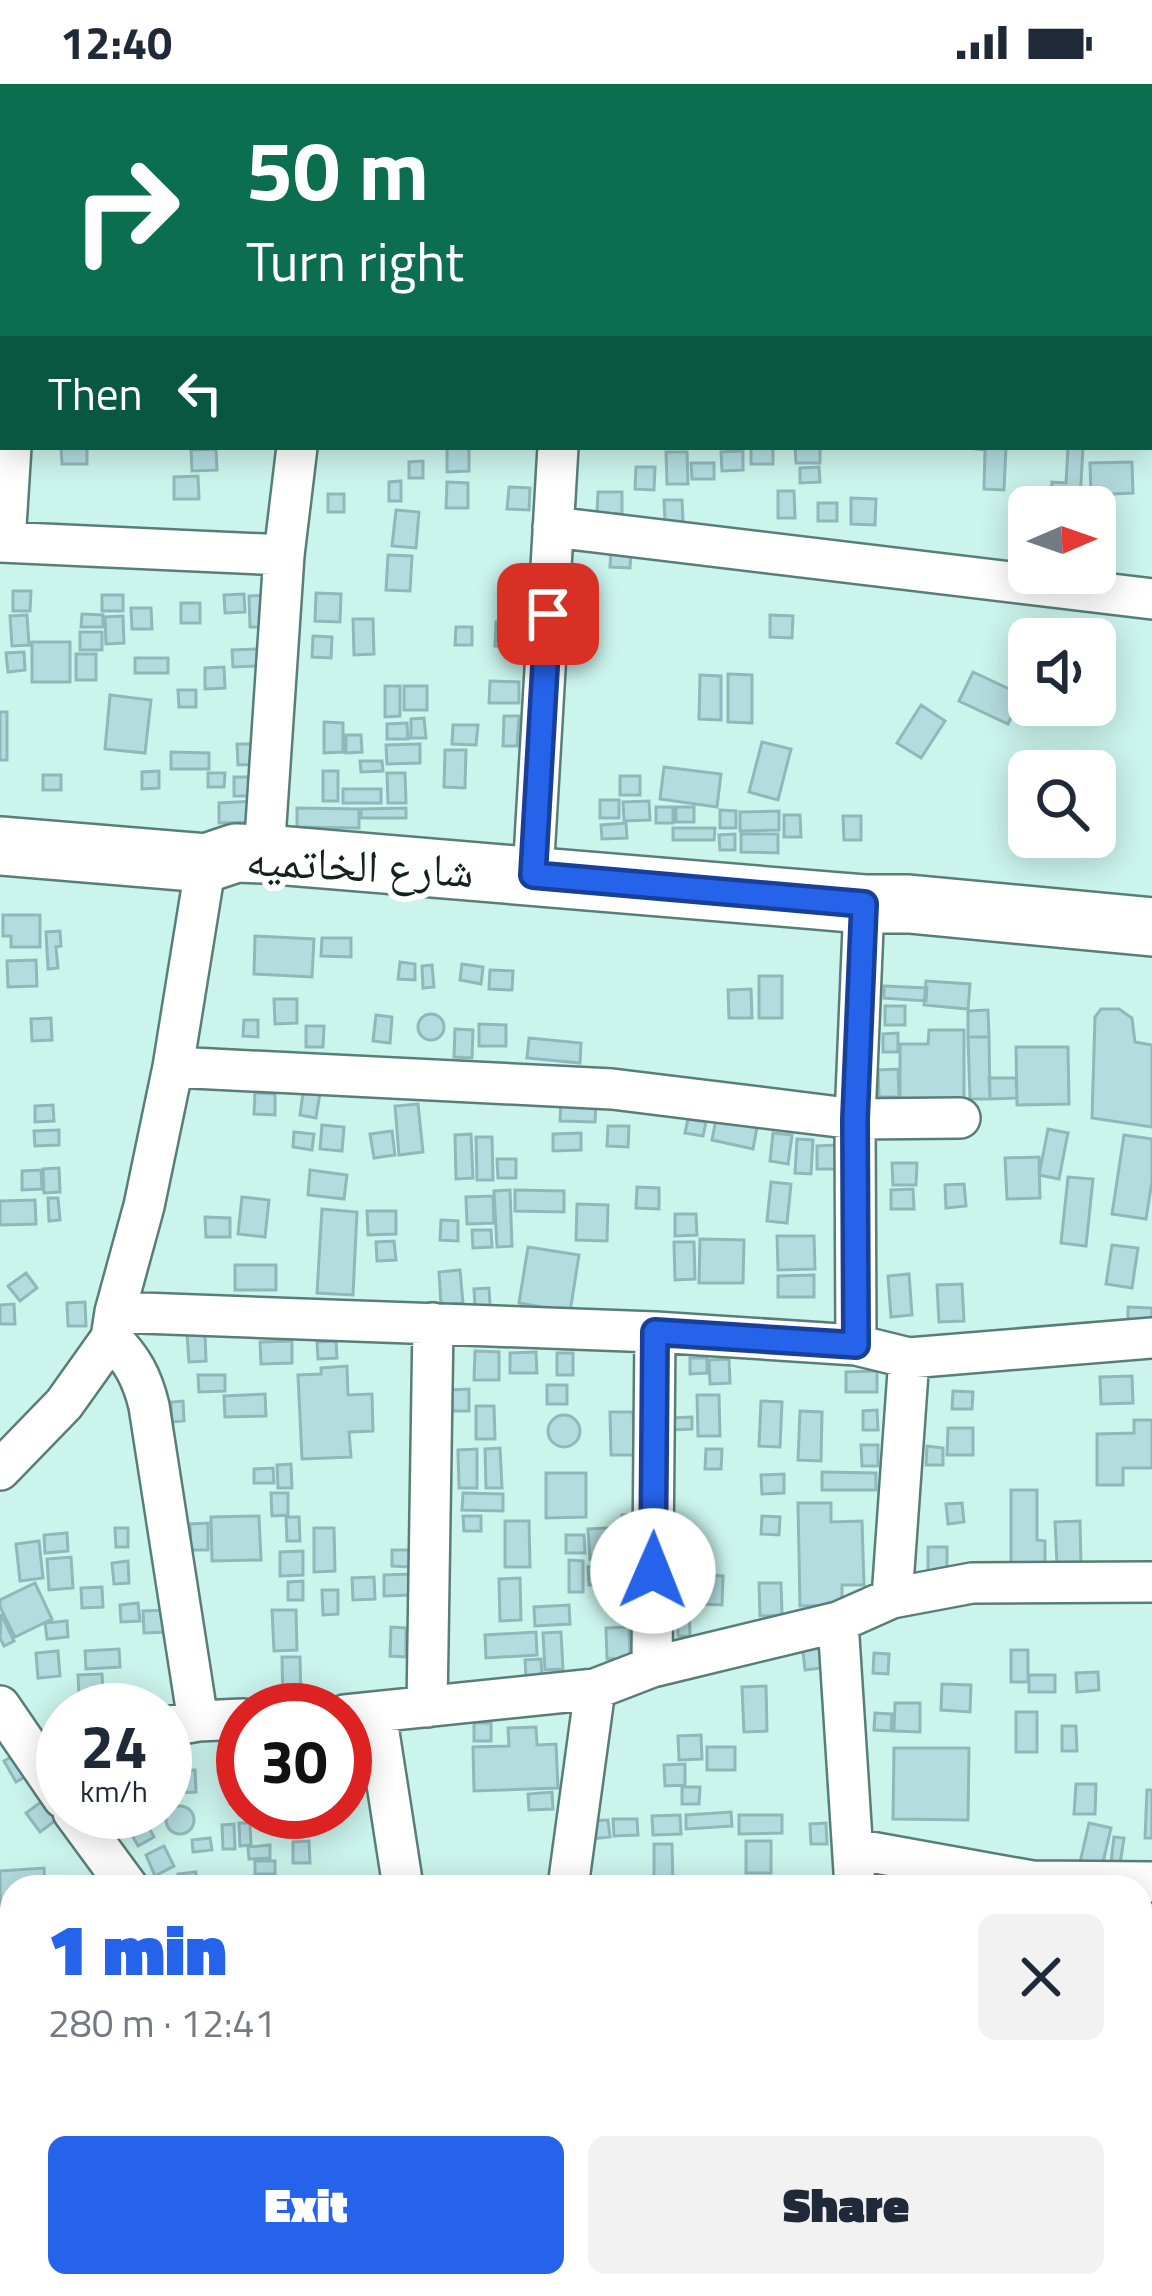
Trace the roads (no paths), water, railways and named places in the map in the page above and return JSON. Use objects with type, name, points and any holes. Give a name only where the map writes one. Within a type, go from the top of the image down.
[{"type":"street","points":[[11,450],[3,542],[284,555]]},
{"type":"street","points":[[264,854],[284,555],[297,450]]},
{"type":"street","points":[[533,875],[558,450]]},
{"type":"street","points":[[554,526],[1152,599]]},
{"type":"street","name":"شارع الخاتميه","points":[[0,846],[206,863],[236,853],[264,854],[1152,927]]},
{"type":"street","points":[[0,1470],[64,1404],[113,1325],[173,1067],[206,863]]},
{"type":"street","points":[[856,1345],[855,1119],[864,904]]},
{"type":"street","points":[[173,1067],[611,1089],[855,1119],[960,1118]]},
{"type":"street","points":[[113,1325],[433,1323],[655,1332],[856,1345],[909,1358],[1152,1339]]},
{"type":"street","points":[[427,1706],[433,1323]]},
{"type":"street","points":[[113,1325],[143,1380],[149,1406],[177,1683]]},
{"type":"street","points":[[652,1667],[655,1332]]},
{"type":"street","points":[[892,1598],[909,1358]]},
{"type":"street","points":[[372,1713],[595,1689],[652,1667],[838,1622],[892,1598],[972,1582],[1152,1582]]},
{"type":"street","points":[[838,1622],[855,1868],[932,1875]]},
{"type":"street","points":[[570,1875],[595,1689]]},
{"type":"street","points":[[2,1715],[36,1741]]},
{"type":"street","points":[[372,1762],[400,1875]]},
{"type":"street","points":[[93,1839],[119,1875]]}]
